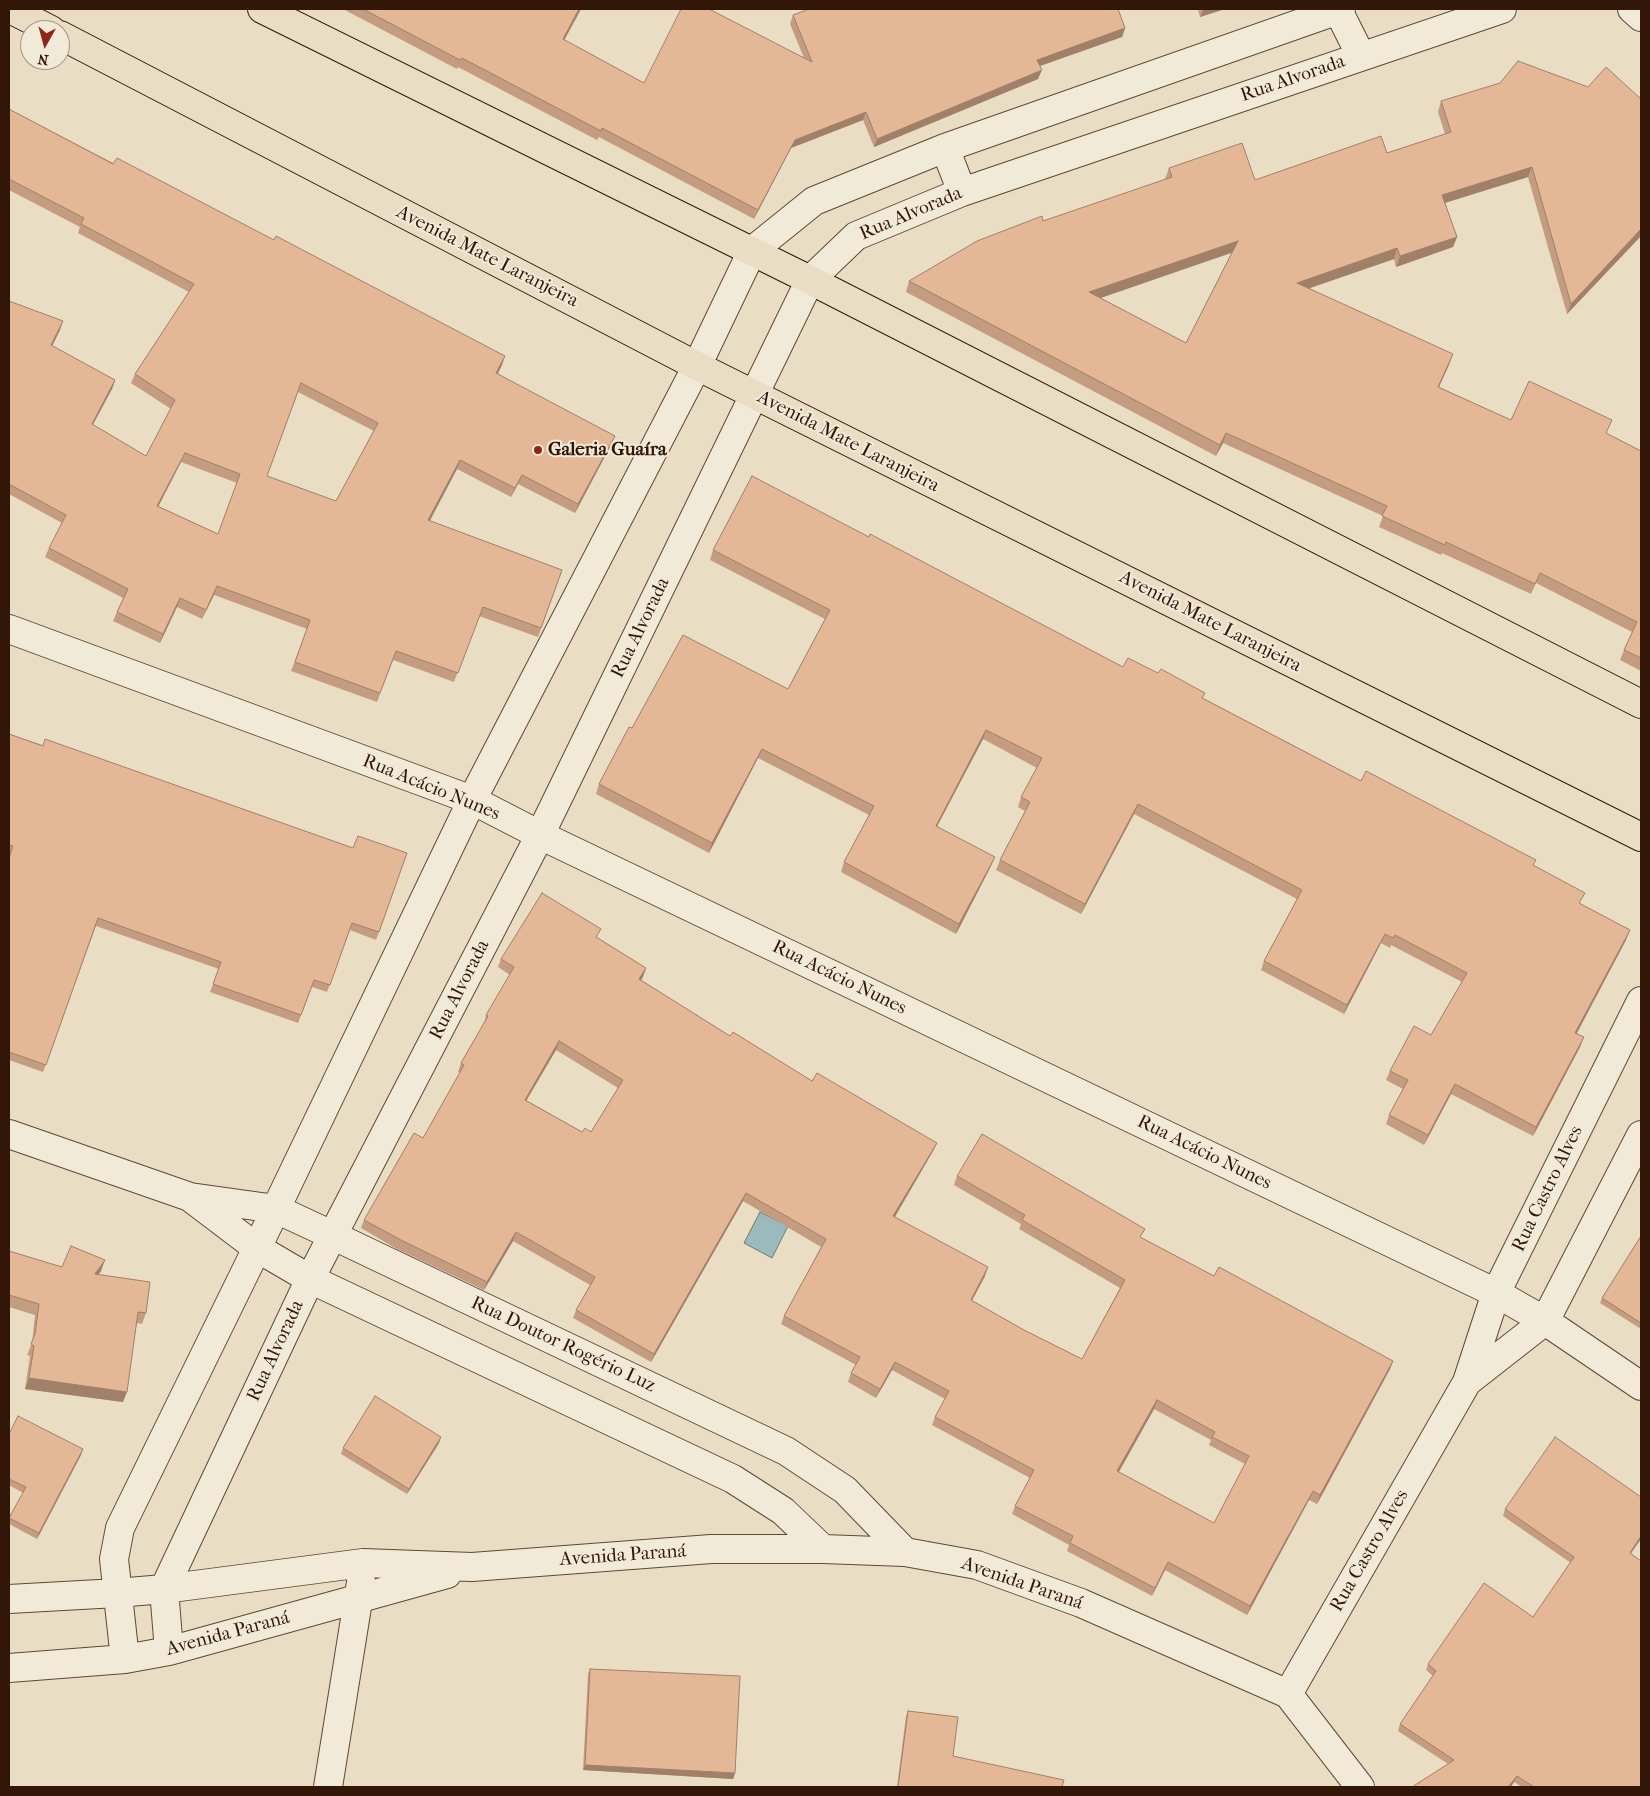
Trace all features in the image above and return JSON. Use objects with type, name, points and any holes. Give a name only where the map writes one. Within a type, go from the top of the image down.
[{"type":"main road","points":[[10,9],[31,20]]},
{"type":"main road","points":[[262,9],[810,280],[1641,704]]},
{"type":"main road","name":"Avenida Mate Laranjeira","points":[[70,40],[754,395],[1641,837]]},
{"type":"street","points":[[126,1659],[114,1559],[120,1528],[276,1209],[472,800],[697,366],[752,251],[814,201],[945,148],[1340,9],[1361,56]]},
{"type":"street","name":"Rua Alvorada","points":[[169,1651],[164,1588],[310,1280],[540,835],[810,280],[856,236],[962,192],[1502,9]]},
{"type":"street","points":[[1632,9],[1641,17]]},
{"type":"street","points":[[945,148],[962,192]]},
{"type":"street","name":"Rua Acácio Nunes","points":[[9,630],[472,800],[540,835],[1496,1293],[1545,1321],[1641,1386]]},
{"type":"street","name":"Rua Castro Alves","points":[[1288,1694],[1467,1382],[1496,1293],[1641,1001]]},
{"type":"street","name":"Rua Doutor Rogério Luz","points":[[9,1134],[190,1197],[276,1209],[334,1236],[786,1451],[845,1490],[905,1552]]},
{"type":"street","name":"Rua Castro Alves","points":[[1467,1382],[1545,1321],[1641,1135]]},
{"type":"street","name":"Rua Doutor Rogério Luz","points":[[190,1197],[257,1248],[310,1280],[732,1479],[783,1511],[823,1549]]},
{"type":"street","name":"Avenida Paraná","points":[[9,1599],[117,1593],[363,1563],[472,1567],[711,1549],[823,1549],[905,1552],[977,1565],[1072,1600],[1288,1694],[1360,1787]]},
{"type":"street","points":[[328,1787],[363,1563]]},
{"type":"street","name":"Avenida Paraná","points":[[9,1668],[126,1659],[169,1651],[472,1567]]},
{"type":"water","points":[[760,1212],[788,1226],[772,1258],[744,1243]]},
{"type":"building","points":[[363,9],[579,9],[563,39],[644,83],[681,9],[709,9],[812,62],[793,15],[809,9],[1118,9],[1125,28],[1037,60],[1042,70],[877,139],[866,112],[795,140],[758,210],[602,128],[601,131],[462,58],[460,60]]},
{"type":"building","points":[[1518,61],[1588,87],[1606,67],[1641,99],[1641,229],[1571,304],[1532,167],[1442,195],[1457,237],[1400,256],[1397,248],[1297,283],[1453,354],[1438,387],[1511,420],[1529,381],[1612,420],[1606,433],[1641,451],[1641,658],[1624,650],[1637,622],[1540,573],[1535,584],[1446,542],[1445,545],[1382,516],[1387,506],[1226,433],[1220,445],[909,281],[977,241],[1042,216],[1043,221],[1172,177],[1169,168],[1242,143],[1255,180],[1381,136],[1387,153],[1451,132],[1441,101],[1500,83]],"holes":[[[1238,241],[1186,343],[1089,292]]]},
{"type":"building","points":[[9,109],[113,164],[117,158],[274,240],[276,236],[505,356],[496,373],[615,436],[578,504],[522,475],[515,488],[460,460],[428,520],[562,570],[541,628],[483,607],[458,673],[396,651],[380,693],[295,662],[310,620],[217,586],[206,610],[180,598],[163,634],[117,612],[128,589],[49,548],[66,515],[9,484],[9,301],[63,321],[51,345],[115,380],[92,424],[146,456],[175,400],[135,374],[194,284],[81,224],[84,218],[9,179]],"holes":[[[301,383],[378,423],[336,501],[267,476]],[[185,453],[240,474],[218,534],[157,506]]]},
{"type":"building","points":[[752,476],[869,537],[870,534],[1123,667],[1128,658],[1158,673],[1161,669],[1205,693],[1202,698],[1361,781],[1366,771],[1536,860],[1533,865],[1585,893],[1579,903],[1630,930],[1575,1033],[1584,1037],[1536,1127],[1455,1084],[1428,1135],[1389,1115],[1408,1080],[1390,1071],[1414,1026],[1431,1035],[1467,973],[1395,935],[1393,938],[1385,934],[1347,1005],[1264,961],[1302,890],[1138,804],[1085,904],[1000,860],[1030,802],[1021,797],[1042,758],[986,730],[936,826],[995,857],[959,924],[844,862],[874,806],[762,749],[712,843],[599,784],[629,727],[632,728],[683,635],[788,689],[830,610],[713,550]]},
{"type":"building","points":[[9,734],[43,746],[45,739],[353,848],[358,836],[407,853],[379,932],[352,923],[330,985],[314,980],[301,1015],[213,984],[221,962],[98,918],[46,1065],[9,1052],[9,858],[13,846],[9,845]]},
{"type":"building","points":[[542,893],[601,929],[596,937],[646,968],[639,979],[730,1036],[733,1032],[812,1081],[817,1073],[937,1143],[893,1216],[988,1267],[971,1300],[1024,1330],[1082,1359],[1125,1280],[1022,1220],[1025,1215],[957,1176],[982,1134],[1145,1229],[1140,1237],[1214,1276],[1219,1267],[1393,1361],[1320,1495],[1313,1491],[1250,1606],[1168,1562],[1155,1588],[1070,1543],[1073,1536],[1015,1506],[1034,1470],[935,1417],[949,1391],[895,1362],[880,1389],[851,1373],[860,1357],[784,1316],[826,1239],[746,1193],[654,1354],[576,1310],[595,1277],[516,1232],[487,1282],[364,1220],[414,1133],[423,1138],[464,1065],[461,1063],[514,967],[501,959]],"holes":[[[559,1041],[623,1080],[591,1132],[585,1128],[582,1132],[525,1100]],[[1157,1400],[1215,1432],[1212,1437],[1249,1456],[1214,1523],[1117,1471]]]},
{"type":"building","points":[[1641,1236],[1641,1323],[1602,1298]]},
{"type":"building","points":[[71,1246],[105,1260],[95,1274],[150,1282],[146,1313],[138,1312],[127,1392],[29,1378],[34,1346],[31,1344],[35,1334],[39,1304],[9,1295],[9,1251],[62,1267]]},
{"type":"building","points":[[375,1396],[441,1437],[409,1489],[343,1448]]},
{"type":"building","points":[[18,1416],[83,1449],[39,1533],[9,1518],[26,1487],[9,1479],[9,1434]]},
{"type":"building","points":[[1555,1437],[1641,1497],[1641,1536],[1630,1553],[1641,1561],[1641,1787],[1534,1787],[1517,1776],[1508,1787],[1412,1787],[1454,1760],[1400,1724],[1436,1671],[1428,1664],[1484,1583],[1533,1617],[1574,1557],[1505,1509]]},
{"type":"building","points":[[590,1669],[740,1676],[735,1773],[585,1765]]},
{"type":"building","points":[[908,1711],[958,1717],[953,1756],[1064,1780],[1062,1787],[898,1787]]},
{"type":"place","name":"Galeria Guaíra","points":[[538,450]]}]
